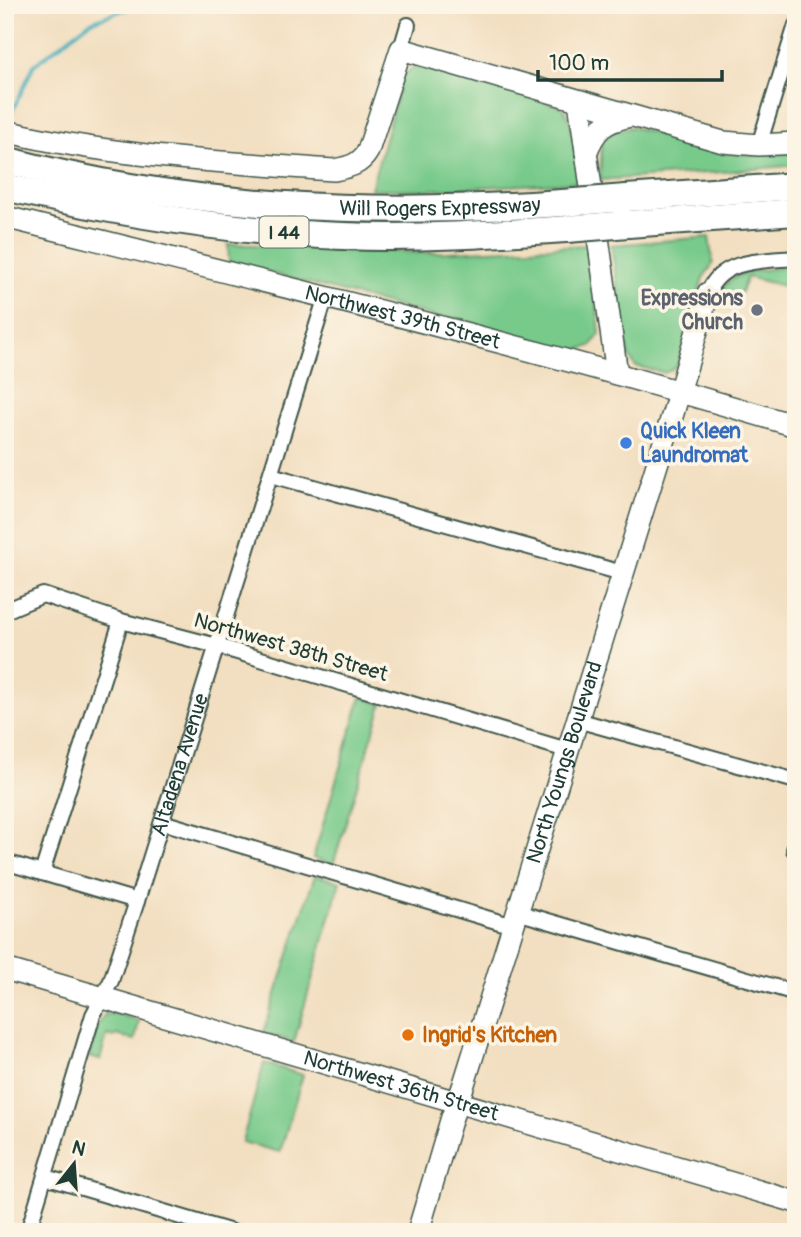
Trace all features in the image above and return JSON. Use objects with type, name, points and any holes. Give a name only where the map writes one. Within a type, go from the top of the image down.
[{"type":"highway","name":"Will Rogers Expressway","points":[[5,160],[135,188],[256,203],[387,210],[562,203],[627,211],[796,212]]},
{"type":"highway","name":"Will Rogers Expressway","points":[[5,187],[132,214],[198,224],[343,236],[434,237],[567,229],[627,211],[796,186]]},
{"type":"main road","points":[[5,131],[89,148],[161,157],[334,170],[359,162],[368,151],[401,49],[723,142],[759,145],[796,143]]},
{"type":"main road","points":[[579,101],[617,374]]},
{"type":"main road","points":[[586,153],[593,136],[601,127],[614,119],[630,116]]},
{"type":"main road","name":"Northwest 39th Street","points":[[5,217],[326,296],[680,391],[796,426]]},
{"type":"main road","name":"North Youngs Boulevard","points":[[418,1232],[680,391],[708,293]]},
{"type":"main road","name":"Northwest 36th Street","points":[[5,969],[796,1202]]},
{"type":"street","points":[[401,49],[408,24]]},
{"type":"street","points":[[759,145],[796,25]]},
{"type":"street","points":[[708,293],[716,278],[730,268],[796,258]]},
{"type":"street","name":"Altadena Avenue","points":[[28,1232],[93,1015],[111,981],[137,901],[326,296]]},
{"type":"street","points":[[271,475],[622,573]]},
{"type":"street","name":"Northwest 38th Street","points":[[5,611],[43,595],[121,621],[217,646],[567,750]]},
{"type":"street","points":[[42,873],[121,621]]},
{"type":"street","points":[[576,720],[796,781]]},
{"type":"street","points":[[162,822],[796,993]]},
{"type":"street","points":[[5,862],[137,901]]},
{"type":"street","points":[[45,1177],[232,1232]]},
{"type":"green space","points":[[424,66],[563,107],[570,120],[580,182],[423,190],[371,189],[402,77],[411,69]]},
{"type":"green space","points":[[632,127],[722,152],[755,155],[796,153],[796,165],[600,180],[602,140],[614,131]]},
{"type":"green space","points":[[709,237],[713,264],[703,278],[677,366],[665,373],[635,366],[628,354],[611,245]]},
{"type":"green space","points":[[228,244],[428,253],[590,245],[600,334],[591,346],[570,352],[229,262]]},
{"type":"green space","points":[[792,267],[796,271],[796,289],[747,277],[737,302],[719,297],[724,287],[740,275]]},
{"type":"green space","points":[[361,697],[382,704],[333,865],[313,858]]},
{"type":"green space","points":[[315,875],[340,882],[294,1042],[263,1033]]},
{"type":"green space","points":[[115,1013],[139,1021],[135,1040],[107,1035],[100,1060],[89,1057],[97,1028],[104,1015]]},
{"type":"green space","points":[[264,1063],[303,1075],[280,1152],[242,1142]]},
{"type":"waterway","points":[[11,114],[34,65],[90,22],[137,5]]},
{"type":"place","name":"Expressions Church","points":[[757,310]]},
{"type":"place","name":"Quick Kleen Laundromat","points":[[626,443]]},
{"type":"place","name":"Ingrid's Kitchen","points":[[408,1035]]}]
